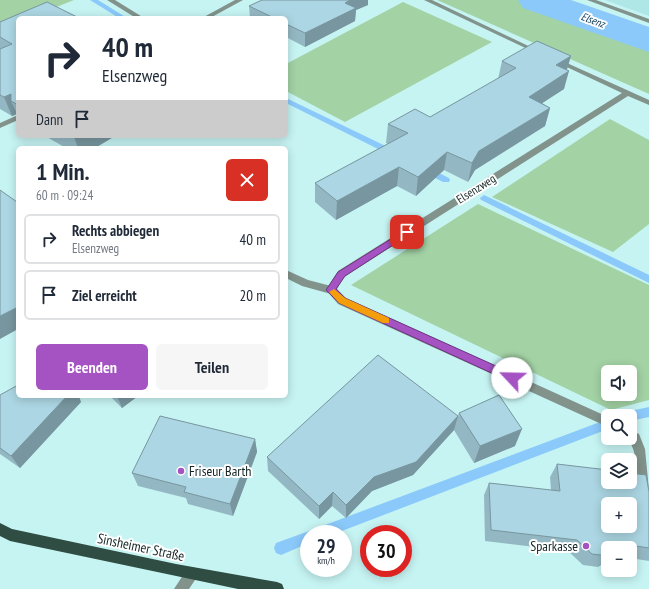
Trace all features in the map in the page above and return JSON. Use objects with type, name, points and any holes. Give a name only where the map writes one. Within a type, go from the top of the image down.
[{"type":"main road","name":"Sinsheimer Straße","points":[[0,529],[10,535],[192,574],[277,589]]},
{"type":"street","points":[[110,0],[138,16]]},
{"type":"street","points":[[209,16],[240,0]]},
{"type":"street","points":[[427,0],[649,103]]},
{"type":"street","points":[[590,0],[649,21]]},
{"type":"street","name":"Elsenzweg","points":[[331,290],[341,274],[627,93]]},
{"type":"street","points":[[0,126],[16,117]]},
{"type":"street","points":[[288,275],[305,283],[331,290],[342,301],[601,418]]},
{"type":"street","points":[[637,445],[639,449],[646,497]]},
{"type":"street","points":[[181,589],[192,574]]},
{"type":"shaded area","points":[[605,0],[649,0],[649,16]]},
{"type":"green space","points":[[0,0],[74,0],[34,16],[16,16],[16,19],[0,30]]},
{"type":"green space","points":[[437,0],[519,0],[649,48],[649,94]]},
{"type":"green space","points":[[403,2],[492,42],[345,122],[288,92],[288,63]]},
{"type":"green space","points":[[610,119],[649,140],[649,224],[613,252],[492,197]]},
{"type":"green space","points":[[478,204],[649,285],[649,400],[615,409],[609,409],[351,285]]},
{"type":"building","points":[[262,0],[350,0],[345,3],[356,8],[305,33],[288,25],[288,16],[270,16],[249,6]]},
{"type":"building","points":[[47,2],[75,16],[16,16],[16,104],[11,101],[11,94],[4,97],[0,95],[0,49],[12,44],[0,37],[0,22]]},
{"type":"building","points":[[537,41],[571,56],[556,65],[569,71],[529,97],[550,108],[479,151],[472,163],[447,152],[418,177],[399,167],[337,201],[315,183],[408,133],[388,124],[415,109],[430,117],[516,68],[502,61]]},
{"type":"building","points":[[0,190],[16,201],[16,308],[0,316]]},
{"type":"building","points":[[378,355],[458,416],[416,462],[374,477],[346,505],[333,492],[319,506],[267,457]]},
{"type":"building","points":[[16,386],[16,398],[65,398],[11,456],[0,448],[0,395]]},
{"type":"building","points":[[499,395],[522,429],[480,446],[459,413]]},
{"type":"building","points":[[160,416],[255,439],[230,504],[184,492],[186,487],[132,473]]},
{"type":"building","points":[[557,464],[601,469],[601,489],[637,489],[637,474],[646,475],[649,492],[649,548],[637,546],[637,541],[601,541],[601,555],[592,554],[577,540],[491,530],[489,483],[560,491]]},
{"type":"waterway","points":[[93,0],[121,16]]},
{"type":"waterway","name":"Elsenz","points":[[536,0],[649,40]]},
{"type":"waterway","points":[[288,101],[393,153]]},
{"type":"waterway","points":[[427,170],[446,180]]},
{"type":"waterway","points":[[484,198],[649,279]]},
{"type":"waterway","points":[[637,414],[649,412]]},
{"type":"waterway","points":[[341,525],[601,427]]},
{"type":"waterway","points":[[281,548],[300,541]]},
{"type":"slow traffic","points":[[334,292],[342,301],[386,321]]},
{"type":"place","name":"Friseur Barth","points":[[181,471]]},
{"type":"place","name":"Sparkasse","points":[[586,546]]},
{"type":"route","points":[[407,232],[341,274],[331,290],[342,301],[512,378]]}]
